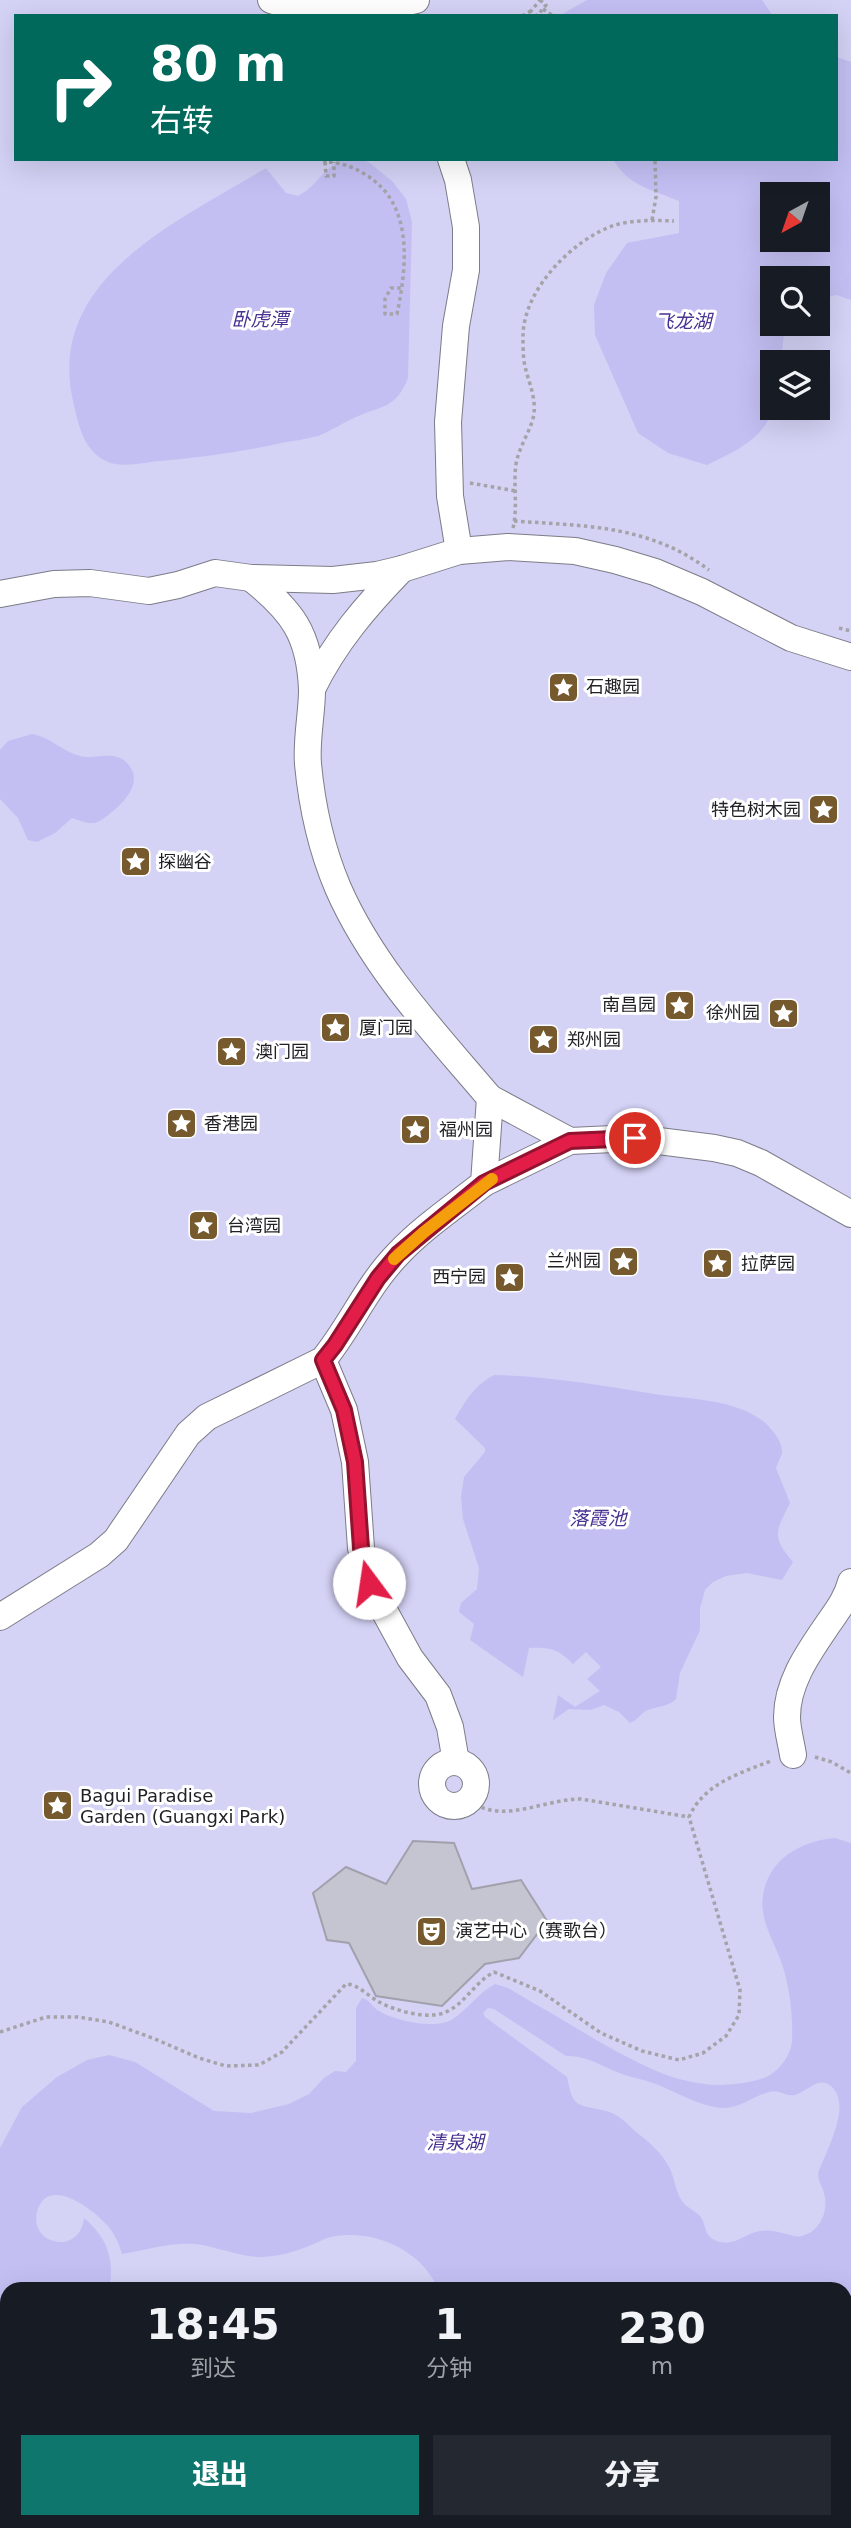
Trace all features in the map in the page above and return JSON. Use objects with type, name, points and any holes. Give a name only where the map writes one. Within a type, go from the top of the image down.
[{"type":"street","points":[[271,0],[294,7],[374,13],[416,0]]},
{"type":"street","points":[[452,161],[458,180],[466,227],[466,270],[456,326],[447,422],[450,496],[460,551]]},
{"type":"street","points":[[0,594],[54,584],[90,583],[149,591],[215,573],[251,578],[333,580],[402,569],[460,551],[508,547],[575,551],[655,572],[702,592],[790,638],[851,657]]},
{"type":"street","points":[[312,689],[342,637],[366,606],[402,569]]},
{"type":"street","points":[[251,578],[277,599],[296,622],[306,652],[312,689],[308,761],[316,822],[339,888],[379,962],[491,1098],[570,1141]]},
{"type":"street","points":[[484,1183],[491,1098]]},
{"type":"street","points":[[0,1617],[99,1555],[116,1540],[188,1434],[207,1417],[323,1360],[378,1278],[398,1254],[484,1183],[570,1141],[635,1138],[713,1147],[737,1153],[761,1163],[851,1214]]},
{"type":"street","points":[[323,1360],[344,1410],[355,1462],[361,1548],[369,1583],[410,1658],[439,1695],[450,1727],[456,1762]]},
{"type":"street","points":[[793,1755],[787,1719],[788,1700],[805,1658],[846,1597],[851,1582]]},
{"type":"street","points":[[456,1762],[469,1768],[474,1774],[476,1788],[469,1801],[463,1805],[448,1806],[433,1791],[432,1784],[437,1771],[448,1763],[456,1762]]},
{"type":"path","points":[[526,14],[540,0],[546,5],[538,14]]},
{"type":"path","points":[[542,9],[550,14]]},
{"type":"path","points":[[531,11],[535,14]]},
{"type":"path","points":[[334,162],[334,176],[326,176],[325,161],[334,162],[358,170],[379,183],[400,214],[404,247],[401,288],[397,314],[386,314],[385,299],[391,288],[401,288]]},
{"type":"path","points":[[652,220],[656,197],[655,161]]},
{"type":"path","points":[[508,547],[514,521],[516,465],[534,414],[533,391],[524,362],[523,331],[529,308],[539,287],[577,245],[615,225],[652,220],[674,221]]},
{"type":"path","points":[[450,479],[516,491]]},
{"type":"path","points":[[0,2032],[46,2017],[78,2017],[109,2022],[226,2066],[259,2065],[282,2052],[346,1983],[380,2002],[405,2011],[446,2013],[463,2001],[480,1980],[494,1972],[540,1990],[601,2033],[642,2051],[679,2060],[703,2053],[726,2036],[740,2015],[740,1990],[689,1817],[694,1806],[722,1780],[793,1755],[811,1756],[832,1762],[851,1773]]},
{"type":"path","points":[[469,1801],[480,1808],[498,1813],[567,1799],[581,1799],[689,1817]]},
{"type":"shaded area","points":[[0,0],[851,0],[851,2282],[0,2282]]},
{"type":"water","points":[[587,0],[762,0],[772,14],[562,14]]},
{"type":"water","name":"飞龙湖","points":[[838,57],[851,62],[851,300],[836,295],[830,297],[830,266],[760,266],[760,336],[784,336],[782,350],[760,350],[760,420],[768,420],[747,443],[707,465],[668,453],[638,433],[595,335],[594,305],[606,273],[627,243],[679,233],[679,201],[651,190],[626,175],[614,161],[838,161]]},
{"type":"water","name":"卧虎潭","points":[[339,162],[370,163],[393,182],[406,199],[412,222],[408,378],[398,395],[387,405],[309,438],[221,454],[134,464],[114,464],[100,457],[83,437],[80,428],[73,401],[70,358],[79,320],[99,287],[127,258],[160,232],[266,168],[286,193],[298,196]]},
{"type":"water","points":[[32,734],[79,756],[113,756],[122,759],[132,770],[134,777],[131,790],[123,802],[98,822],[88,823],[72,818],[55,833],[37,842],[28,840],[18,818],[0,799],[0,750],[8,741]]},
{"type":"water","name":"落霞池","points":[[494,1375],[574,1382],[725,1404],[763,1421],[781,1444],[782,1453],[776,1468],[790,1503],[778,1533],[781,1546],[793,1562],[782,1580],[747,1573],[726,1576],[713,1582],[705,1590],[700,1608],[700,1630],[680,1673],[676,1699],[644,1712],[630,1723],[619,1712],[604,1705],[590,1710],[569,1709],[553,1720],[558,1695],[575,1707],[600,1691],[587,1679],[601,1667],[586,1652],[573,1664],[554,1650],[529,1648],[523,1677],[470,1640],[474,1624],[459,1612],[461,1603],[477,1589],[479,1568],[463,1519],[461,1497],[464,1477],[485,1452],[485,1448],[455,1419],[471,1394]]},
{"type":"water","name":"清泉湖","points":[[835,1838],[851,1843],[851,2282],[434,2282],[420,2263],[394,2245],[379,2239],[347,2235],[266,2257],[196,2244],[168,2245],[122,2254],[114,2235],[100,2218],[71,2198],[60,2195],[50,2196],[42,2201],[37,2212],[40,2232],[56,2242],[65,2242],[74,2238],[81,2230],[84,2218],[98,2232],[107,2248],[111,2265],[110,2282],[0,2282],[0,2148],[22,2107],[57,2077],[87,2060],[109,2055],[135,2062],[214,2111],[251,2113],[289,2104],[309,2094],[335,2071],[346,2072],[356,2061],[356,2008],[362,1998],[379,2011],[395,2018],[437,2024],[453,2019],[495,1984],[508,1988],[631,2059],[672,2077],[714,2085],[737,2084],[767,2077],[789,2053],[792,2022],[785,1976],[763,1914],[763,1896],[766,1883],[779,1862],[788,1854],[810,1843]],"holes":[[[488,2008],[494,2009],[566,2056],[588,2059],[697,2102],[724,2108],[773,2091],[795,2095],[819,2083],[828,2084],[838,2096],[839,2106],[835,2130],[818,2173],[825,2200],[819,2225],[809,2233],[799,2236],[765,2231],[725,2243],[712,2238],[700,2216],[682,2201],[669,2167],[654,2148],[614,2114],[582,2106],[574,2100],[567,2077],[483,2013]]]},
{"type":"building","name":"演艺中心（赛歌台）","points":[[413,1841],[454,1843],[472,1889],[521,1880],[547,1921],[519,1958],[485,1964],[442,2006],[376,1996],[349,1943],[327,1940],[313,1893],[346,1867],[386,1884]]},
{"type":"slow traffic","points":[[394,1259],[492,1179]]},
{"type":"place","name":"石趣园","points":[[563,687]]},
{"type":"place","name":"特色树木园","points":[[824,810]]},
{"type":"place","name":"探幽谷","points":[[135,862]]},
{"type":"place","name":"南昌园","points":[[679,1005]]},
{"type":"place","name":"徐州园","points":[[783,1013]]},
{"type":"place","name":"厦门园","points":[[336,1028]]},
{"type":"place","name":"郑州园","points":[[544,1040]]},
{"type":"place","name":"澳门园","points":[[232,1052]]},
{"type":"place","name":"香港园","points":[[181,1124]]},
{"type":"place","name":"福州园","points":[[416,1130]]},
{"type":"place","name":"台湾园","points":[[204,1226]]},
{"type":"place","name":"兰州园","points":[[624,1261]]},
{"type":"place","name":"拉萨园","points":[[718,1264]]},
{"type":"place","name":"西宁园","points":[[509,1277]]},
{"type":"place","name":"Bagui Paradise Garden (Guangxi Park)","points":[[57,1806]]},
{"type":"place","name":"演艺中心（赛歌台）","points":[[432,1931]]},
{"type":"route","points":[[369,1583],[361,1548],[355,1462],[344,1410],[323,1360],[378,1278],[398,1254],[484,1183],[570,1141],[635,1138]]}]
